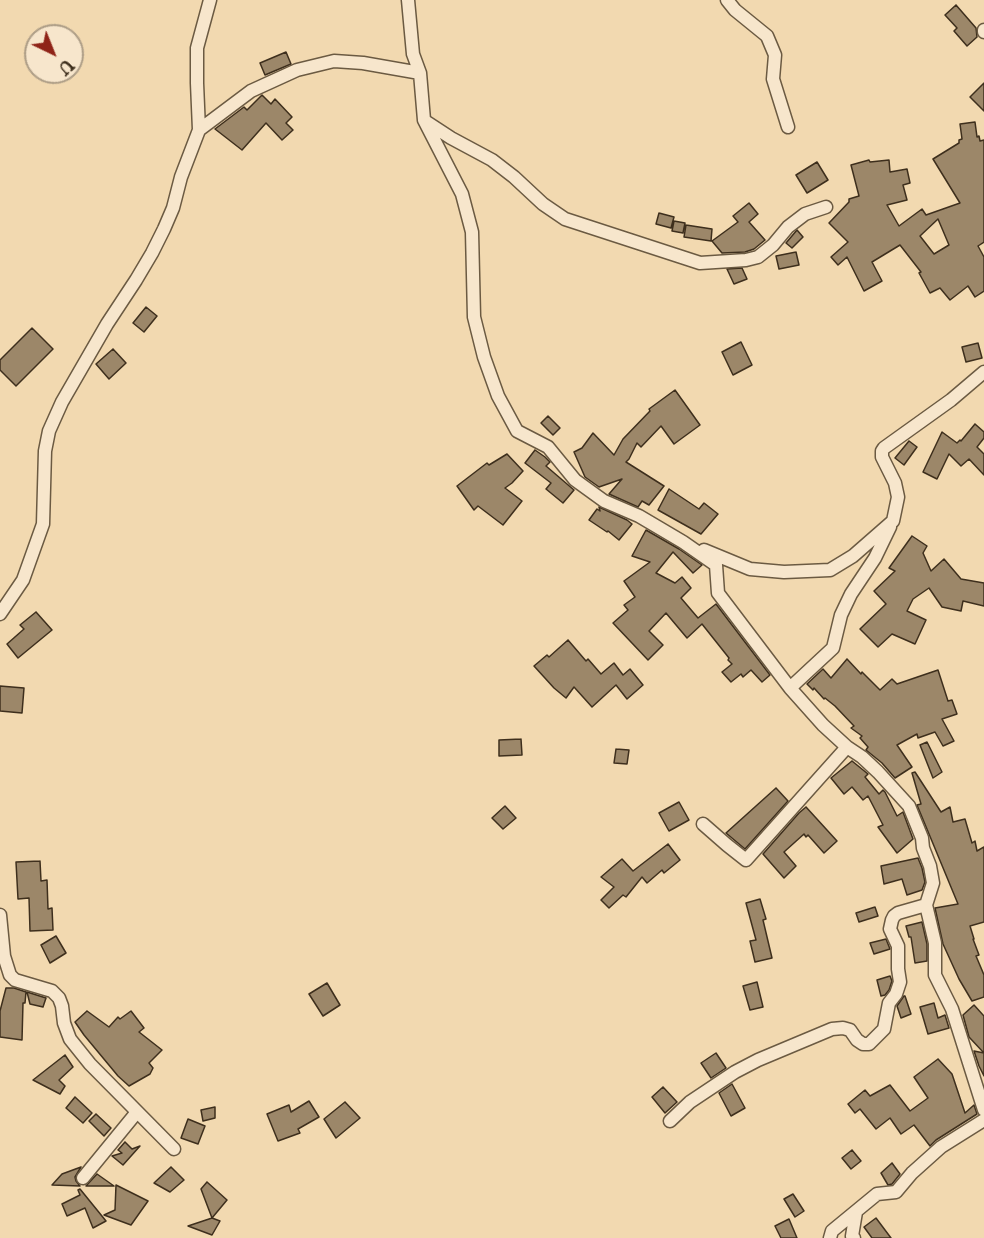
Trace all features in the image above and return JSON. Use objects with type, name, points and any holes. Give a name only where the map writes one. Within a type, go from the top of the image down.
[{"type":"street","points":[[0,615],[22,580],[43,524],[45,451],[49,431],[62,402],[107,324],[136,280],[173,208],[181,177],[199,130],[197,48],[210,0]]},
{"type":"street","points":[[408,0],[413,54],[420,73],[424,120],[462,194],[472,232],[474,317],[484,357],[498,396],[517,431],[548,447],[574,480],[604,501],[639,516],[683,542],[716,565],[717,593],[790,688],[823,725],[878,772],[909,806],[922,838],[933,883],[926,905],[935,943],[935,975],[952,1009],[984,1110]]},
{"type":"street","points":[[727,0],[735,10],[767,36],[775,55],[773,79],[788,127]]},
{"type":"street","points":[[199,130],[250,91],[297,70],[334,61],[363,63],[420,73]]},
{"type":"street","points":[[424,120],[451,138],[492,160],[543,204],[565,219],[700,262],[746,260],[758,257],[773,245],[788,227],[806,214],[825,207]]},
{"type":"street","points":[[790,688],[833,648],[841,615],[851,594],[875,558],[893,521],[898,497],[896,483],[882,457],[884,448],[951,400],[984,372]]},
{"type":"street","points":[[683,542],[750,569],[784,572],[830,570],[853,556],[893,521]]},
{"type":"street","points":[[703,824],[746,861],[847,747]]},
{"type":"street","points":[[670,1120],[690,1102],[735,1072],[832,1029],[850,1030],[857,1040],[863,1044],[869,1044],[884,1029],[889,1003],[896,994],[900,982],[898,946],[890,929],[892,920],[898,913],[926,905]]},
{"type":"street","points":[[0,915],[4,956],[10,975],[15,980],[52,991],[62,1006],[64,1023],[70,1039],[90,1064],[174,1149]]},
{"type":"street","points":[[83,1178],[137,1112]]},
{"type":"street","points":[[830,1238],[832,1231],[877,1194],[897,1192],[912,1173],[941,1147],[984,1120]]},
{"type":"street","points":[[854,1238],[852,1236],[856,1212]]},
{"type":"building","points":[[956,5],[976,28],[977,37],[967,46],[954,31],[957,28],[945,15]]},
{"type":"building","points":[[286,52],[291,64],[265,75],[260,63]]},
{"type":"building","points":[[984,83],[984,111],[970,97]]},
{"type":"building","points":[[262,95],[271,104],[275,99],[292,117],[286,123],[293,130],[282,140],[266,123],[242,150],[215,129],[244,107],[247,110]]},
{"type":"building","points":[[975,122],[977,137],[979,136],[980,141],[984,140],[984,242],[978,246],[984,257],[984,291],[975,297],[968,286],[950,300],[940,288],[930,293],[919,273],[921,272],[900,245],[872,262],[882,281],[864,291],[847,257],[838,265],[831,257],[848,242],[829,223],[849,202],[849,199],[859,196],[851,165],[869,160],[870,162],[889,160],[890,172],[907,169],[910,183],[903,185],[907,200],[887,205],[899,226],[922,209],[926,215],[960,203],[933,159],[959,143],[962,139],[960,124]],"holes":[[[938,219],[949,245],[934,254],[920,236]]]},
{"type":"building","points":[[817,162],[828,180],[807,193],[796,175]]},
{"type":"building","points":[[749,203],[758,214],[749,222],[765,240],[754,249],[745,252],[722,253],[712,241],[738,222],[733,216]]},
{"type":"building","points":[[659,213],[674,217],[671,228],[656,224]]},
{"type":"building","points":[[674,221],[685,223],[683,233],[672,231]]},
{"type":"building","points":[[686,225],[712,229],[711,241],[684,237]]},
{"type":"building","points":[[797,230],[803,237],[792,248],[786,243]]},
{"type":"building","points":[[796,252],[799,265],[779,269],[776,256]]},
{"type":"building","points":[[742,268],[747,279],[734,284],[727,269]]},
{"type":"building","points":[[146,307],[157,316],[144,332],[133,323]]},
{"type":"building","points":[[32,328],[53,349],[16,386],[0,370],[0,360]]},
{"type":"building","points":[[741,342],[752,365],[733,375],[722,352]]},
{"type":"building","points":[[978,343],[982,358],[966,362],[962,347]]},
{"type":"building","points":[[113,349],[126,363],[109,379],[96,364]]},
{"type":"building","points":[[675,390],[700,425],[674,444],[661,426],[641,447],[637,443],[626,462],[664,486],[649,505],[642,501],[638,507],[609,494],[622,479],[599,487],[585,477],[574,452],[582,448],[593,433],[614,455],[623,439],[650,411],[649,409]]},
{"type":"building","points":[[548,416],[560,428],[553,435],[541,423]]},
{"type":"building","points":[[975,424],[984,432],[984,438],[977,447],[984,454],[984,475],[969,459],[961,466],[949,454],[937,479],[923,472],[942,432],[957,443]]},
{"type":"building","points":[[909,441],[917,447],[904,465],[895,458]]},
{"type":"building","points":[[535,450],[550,462],[546,466],[574,490],[563,503],[546,489],[551,483],[525,463]]},
{"type":"building","points":[[507,454],[523,471],[505,488],[522,501],[503,525],[478,506],[474,510],[457,486],[487,463],[489,465]]},
{"type":"building","points":[[669,489],[699,509],[704,503],[718,514],[701,534],[658,510]]},
{"type":"building","points":[[599,507],[632,524],[619,540],[589,520],[597,509],[600,511]]},
{"type":"building","points":[[646,530],[702,565],[693,573],[673,552],[656,573],[675,583],[682,577],[691,588],[681,598],[698,618],[716,604],[770,675],[762,682],[751,670],[743,677],[741,674],[731,682],[722,672],[732,664],[729,658],[702,624],[687,638],[666,613],[649,631],[663,645],[648,660],[613,623],[628,610],[624,605],[635,597],[624,581],[650,562],[632,556]]},
{"type":"building","points":[[912,536],[927,546],[923,553],[931,571],[944,559],[961,579],[984,583],[984,606],[963,601],[961,611],[942,607],[929,588],[913,599],[907,611],[926,620],[915,644],[892,634],[878,647],[860,629],[886,604],[874,591],[895,571],[889,568]]},
{"type":"building","points":[[36,612],[52,630],[18,658],[7,644],[24,629],[20,625]]},
{"type":"building","points":[[568,640],[601,674],[614,663],[623,675],[630,669],[643,685],[627,699],[616,685],[592,707],[574,687],[566,698],[534,666],[547,655],[549,657]]},
{"type":"building","points":[[847,659],[880,690],[892,679],[897,684],[938,670],[948,701],[952,700],[957,714],[942,719],[954,741],[943,746],[935,732],[918,738],[917,734],[897,745],[912,767],[895,778],[866,750],[868,747],[860,738],[862,736],[851,728],[854,726],[835,706],[807,684],[823,669],[831,678]]},
{"type":"building","points":[[0,686],[24,688],[22,713],[0,711]]},
{"type":"building","points":[[521,739],[522,755],[499,756],[499,740]]},
{"type":"building","points":[[927,742],[942,772],[933,778],[920,745]]},
{"type":"building","points":[[616,749],[629,750],[627,764],[614,763]]},
{"type":"building","points":[[852,761],[868,774],[865,777],[879,794],[883,790],[885,792],[897,816],[903,812],[913,839],[897,853],[878,827],[883,825],[868,796],[863,800],[852,787],[844,794],[831,778]]},
{"type":"building","points":[[915,772],[941,812],[950,807],[953,822],[965,819],[972,843],[975,841],[977,851],[984,847],[984,922],[970,926],[979,955],[976,956],[984,975],[984,997],[972,1001],[943,944],[935,908],[958,904],[917,805],[921,804],[912,773]]},
{"type":"building","points":[[776,788],[788,801],[745,849],[726,833]]},
{"type":"building","points":[[679,802],[689,820],[669,831],[659,813]]},
{"type":"building","points":[[505,806],[516,818],[503,829],[492,818]]},
{"type":"building","points":[[806,807],[837,841],[824,853],[808,835],[806,837],[804,834],[784,852],[796,866],[784,878],[763,854]]},
{"type":"building","points":[[668,844],[680,860],[664,873],[662,870],[647,883],[642,877],[626,897],[623,895],[609,908],[601,900],[614,887],[601,877],[622,859],[633,871]]},
{"type":"building","points":[[918,858],[925,882],[922,890],[907,895],[902,879],[884,884],[881,866]]},
{"type":"building","points":[[40,861],[41,881],[47,880],[48,909],[52,908],[53,930],[30,931],[29,898],[18,899],[16,862]]},
{"type":"building","points":[[760,899],[766,919],[763,920],[772,958],[755,962],[750,941],[756,940],[746,903]]},
{"type":"building","points":[[875,907],[878,916],[859,922],[856,913]]},
{"type":"building","points":[[922,922],[927,944],[927,961],[915,963],[911,937],[909,937],[906,926]]},
{"type":"building","points":[[56,936],[66,953],[50,963],[41,945]]},
{"type":"building","points":[[886,939],[890,949],[874,954],[870,943]]},
{"type":"building","points":[[890,976],[892,981],[889,990],[881,996],[877,980]]},
{"type":"building","points":[[757,982],[763,1007],[750,1010],[743,986]]},
{"type":"building","points":[[327,983],[340,1005],[323,1016],[309,994]]},
{"type":"building","points":[[6,988],[26,992],[25,1003],[23,1003],[22,1040],[0,1037],[0,1011]]},
{"type":"building","points":[[27,992],[46,998],[43,1007],[30,1004]]},
{"type":"building","points":[[904,996],[911,1014],[901,1018],[897,1006]]},
{"type":"building","points":[[934,1003],[938,1018],[945,1015],[949,1028],[928,1034],[920,1007]]},
{"type":"building","points":[[974,1005],[984,1016],[984,1053],[969,1037],[963,1015]]},
{"type":"building","points":[[87,1011],[109,1027],[118,1017],[120,1019],[131,1011],[144,1028],[139,1032],[162,1050],[149,1063],[153,1068],[150,1074],[129,1086],[118,1076],[75,1022]]},
{"type":"building","points":[[974,1051],[984,1053],[984,1076]]},
{"type":"building","points":[[716,1053],[726,1068],[711,1078],[701,1063]]},
{"type":"building","points":[[65,1055],[73,1067],[59,1080],[65,1086],[60,1094],[33,1080]]},
{"type":"building","points":[[938,1059],[952,1074],[965,1113],[974,1105],[977,1114],[930,1146],[914,1125],[901,1134],[890,1118],[876,1129],[860,1109],[855,1113],[848,1104],[865,1090],[870,1096],[890,1085],[910,1111],[928,1098],[914,1077]]},
{"type":"building","points":[[732,1084],[745,1108],[731,1116],[719,1093]]},
{"type":"building","points":[[663,1087],[677,1102],[665,1113],[652,1097]]},
{"type":"building","points":[[75,1097],[92,1113],[83,1123],[66,1108]]},
{"type":"building","points":[[309,1101],[319,1117],[298,1129],[300,1133],[278,1141],[267,1114],[289,1105],[291,1112]]},
{"type":"building","points":[[345,1102],[360,1118],[336,1138],[324,1119]]},
{"type":"building","points":[[215,1107],[215,1118],[203,1121],[201,1110]]},
{"type":"building","points":[[96,1114],[111,1128],[104,1136],[89,1121]]},
{"type":"building","points":[[188,1119],[205,1126],[198,1144],[181,1138]]},
{"type":"building","points":[[125,1142],[132,1149],[140,1146],[123,1165],[112,1156],[122,1153],[118,1150]]},
{"type":"building","points":[[852,1150],[861,1161],[851,1169],[842,1158]]},
{"type":"building","points":[[892,1163],[900,1174],[892,1184],[888,1185],[881,1173]]},
{"type":"building","points":[[81,1167],[75,1177],[80,1186],[52,1185],[62,1174]]},
{"type":"building","points":[[171,1167],[184,1180],[170,1192],[154,1183]]},
{"type":"building","points":[[97,1174],[114,1186],[86,1186]]},
{"type":"building","points":[[207,1182],[227,1200],[212,1218],[201,1189]]},
{"type":"building","points":[[116,1185],[148,1201],[131,1225],[104,1215],[115,1210]]},
{"type":"building","points":[[80,1189],[106,1221],[93,1228],[85,1208],[67,1216],[62,1204],[80,1195],[78,1190]]},
{"type":"building","points":[[793,1194],[804,1211],[795,1217],[784,1199]]},
{"type":"building","points":[[212,1218],[220,1221],[212,1235],[188,1226]]},
{"type":"building","points":[[876,1218],[891,1238],[872,1238],[864,1227]]},
{"type":"building","points":[[789,1219],[797,1238],[781,1238],[775,1226]]}]
